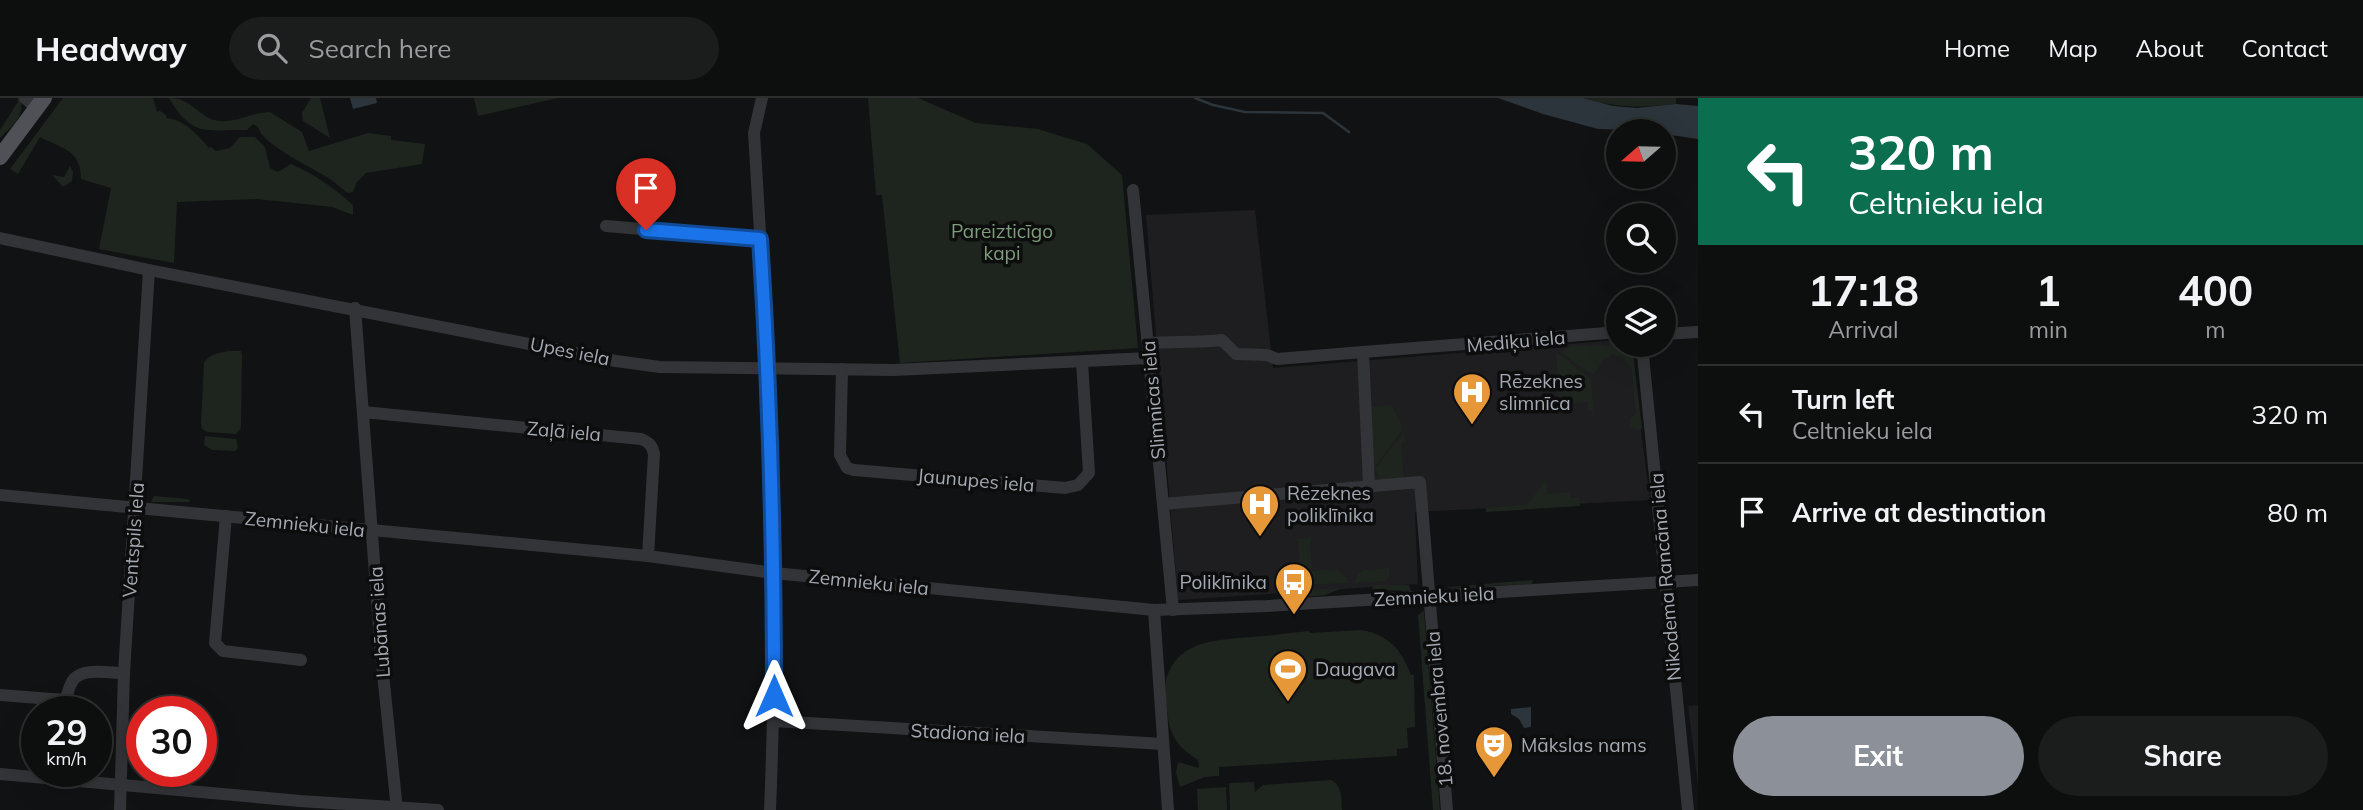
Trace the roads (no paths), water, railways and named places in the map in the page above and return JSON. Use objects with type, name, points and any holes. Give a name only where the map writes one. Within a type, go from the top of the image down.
[{"type":"main road","points":[[0,157],[35,102]]},
{"type":"street","points":[[762,98],[754,133],[768,367],[774,573],[774,721],[770,810]]},
{"type":"street","name":"Slimnīcas iela","points":[[1133,190],[1172,610]]},
{"type":"street","points":[[606,226],[760,239]]},
{"type":"street","name":"Upes iela","points":[[0,238],[149,270],[660,367],[892,370],[1149,358]]},
{"type":"street","name":"Ventspils iela","points":[[120,810],[124,673],[149,270]]},
{"type":"street","name":"Lubānas iela","points":[[355,309],[381,654],[397,808]]},
{"type":"street","points":[[1676,333],[1698,332]]},
{"type":"street","name":"Mediķu iela","points":[[1148,343],[1222,340],[1236,354],[1267,355],[1277,359],[1606,333]]},
{"type":"street","points":[[1163,504],[1369,485],[1363,352]]},
{"type":"street","name":"Nikodema Rancāna iela","points":[[1643,357],[1688,810]]},
{"type":"street","name":"Jaunupes iela","points":[[842,369],[840,455],[847,468],[1065,488],[1078,485],[1089,473],[1082,362]]},
{"type":"street","name":"Zaļā iela","points":[[363,412],[641,439],[648,442],[654,454],[648,556]]},
{"type":"street","name":"18. novembra iela","points":[[1369,485],[1420,482],[1447,810]]},
{"type":"street","name":"Zemnieku iela","points":[[0,495],[648,556],[774,573],[1154,610],[1698,580]]},
{"type":"street","points":[[226,516],[215,643],[223,651],[301,660]]},
{"type":"street","points":[[1154,610],[1168,810]]},
{"type":"street","points":[[0,695],[65,700],[71,682],[78,674],[124,673]]},
{"type":"street","name":"Stadiona iela","points":[[774,721],[1163,744]]},
{"type":"street","points":[[0,774],[300,801],[438,810]]},
{"type":"waterway","points":[[1195,98],[1245,112],[1323,113],[1349,132]]},
{"type":"place","name":"Rēzeknes slimnīca","points":[[1472,426]]},
{"type":"place","name":"Rēzeknes poliklīnika","points":[[1260,538]]},
{"type":"place","name":"Poliklīnika","points":[[1294,616]]},
{"type":"place","name":"Daugava","points":[[1288,703]]},
{"type":"place","name":"Mākslas nams","points":[[1494,779]]},
{"type":"park label","name":"Pareizticīgo kapi","points":[[1002,242]]}]
